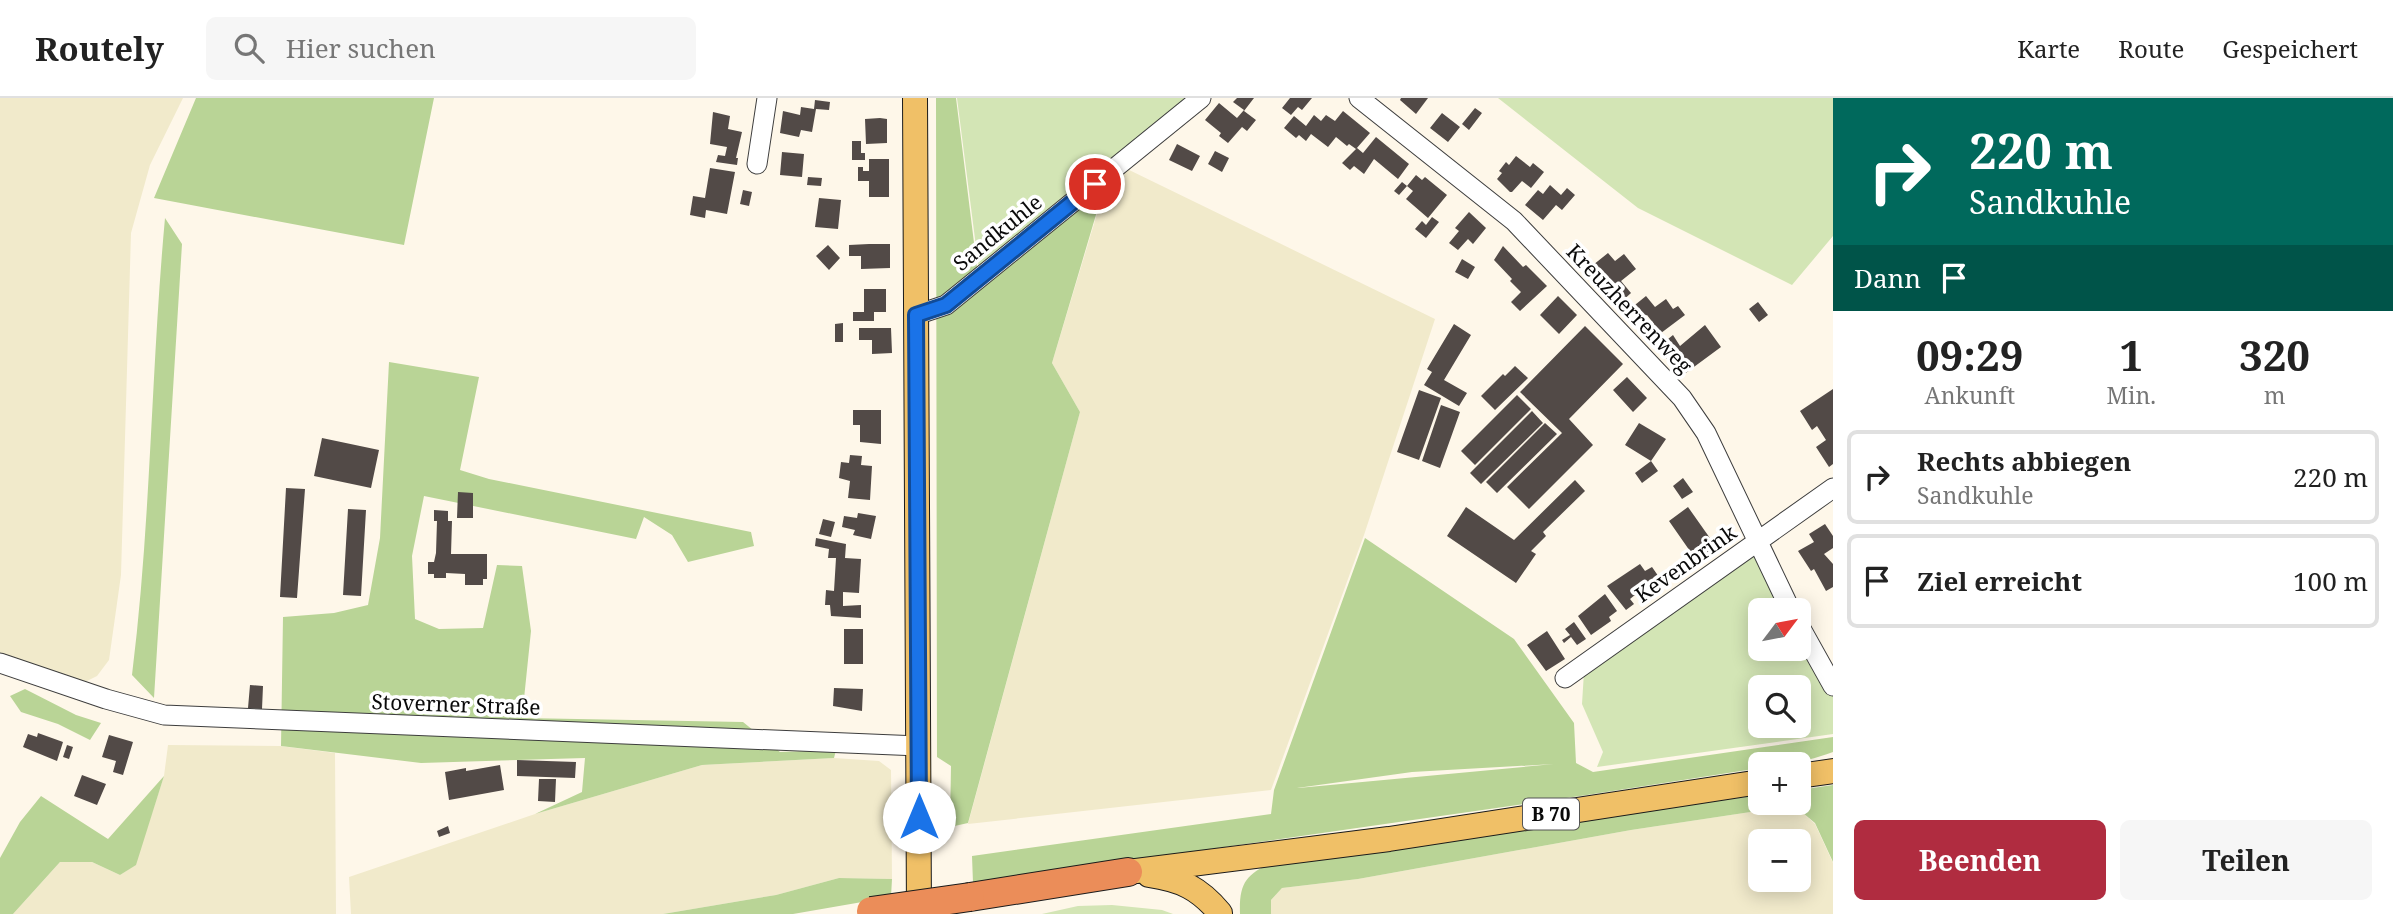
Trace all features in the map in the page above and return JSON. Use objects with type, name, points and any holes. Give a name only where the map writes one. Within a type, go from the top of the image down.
[{"type":"highway","name":"B 70","points":[[862,913],[1128,872]]},
{"type":"main road","points":[[915,98],[919,914]]},
{"type":"main road","points":[[1811,774],[1833,771]]},
{"type":"main road","name":"B 70","points":[[1128,872],[1389,839],[1748,784]]},
{"type":"main road","points":[[1213,860],[1220,914]]},
{"type":"main road","name":"B 70","points":[[1128,872],[1164,878],[1195,888],[1220,914]]},
{"type":"street","points":[[757,164],[767,98]]},
{"type":"street","name":"Sandkuhle","points":[[916,315],[946,305],[1201,98]]},
{"type":"street","name":"Kreuzherrenweg","points":[[1359,98],[1514,221],[1682,398],[1706,433],[1785,598]]},
{"type":"street","name":"Kevenbrink","points":[[1565,678],[1833,488]]},
{"type":"street","points":[[1811,647],[1833,686]]},
{"type":"street","name":"Stoverner Straße","points":[[0,663],[106,699],[164,715],[919,746]]},
{"type":"shaded area","points":[[0,98],[183,98],[150,165],[131,233],[121,575],[109,660],[97,676],[81,684],[0,654]]},
{"type":"shaded area","points":[[1123,167],[1435,319],[1364,535],[1271,790],[968,824],[1080,412],[1052,363],[1107,181]]},
{"type":"shaded area","points":[[168,745],[280,746],[335,753],[336,914],[13,914],[60,862],[92,862],[120,875],[135,865],[164,776]]},
{"type":"shaded area","points":[[834,758],[879,761],[891,770],[892,879],[839,878],[776,895],[663,914],[351,914],[349,877],[535,814],[702,765]]},
{"type":"shaded area","points":[[1748,812],[1748,815],[1805,815],[1815,824],[1833,863],[1833,914],[1271,914],[1271,900],[1282,888],[1358,879],[1631,830]]},
{"type":"green space","points":[[196,98],[434,98],[404,245],[154,198]]},
{"type":"green space","points":[[936,98],[956,98],[979,283],[1106,181],[1052,363],[1080,412],[968,823],[950,827],[951,766],[937,757]]},
{"type":"green space","points":[[957,98],[1188,98],[979,270]]},
{"type":"green space","points":[[1498,98],[1833,98],[1833,236],[1792,285],[1638,208]]},
{"type":"green space","points":[[165,218],[182,244],[154,698],[132,675],[143,561]]},
{"type":"green space","points":[[389,362],[479,377],[460,470],[489,479],[751,532],[754,546],[688,562],[672,535],[644,517],[636,539],[424,496],[412,556],[415,619],[439,629],[483,628],[497,565],[522,566],[531,631],[522,718],[743,722],[780,752],[836,750],[834,758],[702,765],[535,814],[582,792],[585,758],[421,763],[281,746],[283,617],[334,613],[368,605],[380,538]]},
{"type":"green space","points":[[1365,538],[1514,639],[1574,723],[1576,763],[1593,772],[1833,737],[1833,752],[1811,759],[1811,752],[1748,752],[1748,770],[973,883],[972,856],[1271,814],[1274,790]],"holes":[[[1554,764],[1297,788],[1412,772]]]},
{"type":"green space","points":[[1753,550],[1781,598],[1748,598],[1748,662],[1811,662],[1811,650],[1833,689],[1833,734],[1811,737],[1811,675],[1748,675],[1748,738],[1804,738],[1597,767],[1603,752],[1582,704],[1584,672]]},
{"type":"green space","points":[[25,689],[76,715],[101,723],[90,740],[58,724],[21,712],[10,696]]},
{"type":"green space","points":[[164,776],[136,865],[120,875],[92,862],[60,862],[13,914],[0,914],[0,858],[20,822],[41,796],[108,839]]},
{"type":"green space","points":[[1833,785],[1833,862],[1815,823],[1805,815],[1811,815],[1811,788]]},
{"type":"green space","points":[[1748,797],[1748,812],[1631,830],[1358,879],[1282,888],[1271,900],[1271,914],[1240,914],[1241,894],[1246,881],[1274,862]]},
{"type":"green space","points":[[839,878],[892,879],[891,897],[793,914],[663,914],[776,895]]},
{"type":"green space","points":[[1112,905],[1162,910],[1173,914],[1042,914],[1078,906]]},
{"type":"building","points":[[1237,98],[1254,98],[1244,111],[1256,120],[1247,131],[1242,127],[1228,143],[1219,136],[1221,133],[1205,120],[1219,103],[1237,118],[1244,110],[1233,102]]},
{"type":"building","points":[[1290,98],[1312,98],[1302,110],[1298,107],[1291,115],[1282,108]]},
{"type":"building","points":[[1401,98],[1428,98],[1416,114]]},
{"type":"building","points":[[815,100],[830,102],[829,110],[816,109],[812,132],[801,130],[799,137],[780,133],[783,111],[800,115],[801,107],[814,109]]},
{"type":"building","points":[[1475,108],[1482,113],[1469,130],[1462,124]]},
{"type":"building","points":[[1343,111],[1370,133],[1356,149],[1336,137],[1328,147],[1311,134],[1306,141],[1299,135],[1296,138],[1284,128],[1294,116],[1306,126],[1314,115],[1321,121],[1326,115],[1335,121]]},
{"type":"building","points":[[713,112],[730,116],[728,129],[742,132],[737,165],[716,162],[718,155],[725,156],[727,147],[710,144]]},
{"type":"building","points":[[1442,113],[1460,127],[1448,142],[1430,128]]},
{"type":"building","points":[[865,119],[887,119],[887,143],[866,144]]},
{"type":"building","points":[[1376,137],[1409,164],[1398,179],[1374,159],[1364,174],[1354,166],[1350,170],[1342,163],[1357,148],[1363,153]]},
{"type":"building","points":[[852,141],[861,141],[861,153],[865,153],[865,160],[852,160]]},
{"type":"building","points":[[1177,144],[1200,156],[1192,171],[1169,160]]},
{"type":"building","points":[[1215,151],[1229,158],[1222,172],[1208,164]]},
{"type":"building","points":[[782,152],[804,154],[802,177],[780,175]]},
{"type":"building","points":[[1516,156],[1530,167],[1533,163],[1544,172],[1531,188],[1522,181],[1510,192],[1497,179],[1506,162],[1509,165]]},
{"type":"building","points":[[869,159],[889,159],[889,197],[869,197],[869,181],[858,181],[858,167],[869,171]]},
{"type":"building","points":[[710,168],[735,172],[727,214],[706,210],[705,218],[690,215],[693,196],[705,198]]},
{"type":"building","points":[[1416,175],[1422,180],[1425,177],[1447,195],[1428,218],[1406,199],[1413,191],[1407,186]]},
{"type":"building","points":[[808,177],[822,178],[821,186],[807,185]]},
{"type":"building","points":[[1402,182],[1407,186],[1399,195],[1394,191]]},
{"type":"building","points":[[1550,185],[1561,195],[1567,188],[1575,195],[1562,210],[1556,205],[1543,220],[1525,205],[1538,190],[1543,194]]},
{"type":"building","points":[[743,190],[752,192],[749,206],[740,204]]},
{"type":"building","points":[[819,198],[841,200],[838,229],[815,227]]},
{"type":"building","points":[[1469,212],[1486,228],[1473,244],[1468,239],[1458,250],[1449,243],[1459,231],[1455,228]]},
{"type":"building","points":[[1432,217],[1439,222],[1426,238],[1415,229],[1422,221],[1426,225]]},
{"type":"building","points":[[890,244],[890,268],[861,269],[861,256],[849,256],[849,245]]},
{"type":"building","points":[[828,245],[840,258],[829,270],[816,256]]},
{"type":"building","points":[[1503,246],[1547,286],[1520,311],[1511,302],[1521,292],[1494,260]]},
{"type":"building","points":[[1608,253],[1615,261],[1624,254],[1636,269],[1621,281],[1631,293],[1620,303],[1609,290],[1612,288],[1593,265]]},
{"type":"building","points":[[1462,259],[1475,267],[1468,279],[1455,272]]},
{"type":"building","points":[[864,289],[886,289],[886,312],[874,312],[874,321],[853,321],[853,312],[864,312]]},
{"type":"building","points":[[1558,296],[1577,315],[1559,334],[1540,315]]},
{"type":"building","points":[[1646,296],[1655,307],[1666,299],[1673,309],[1678,306],[1685,315],[1661,333],[1647,315],[1639,320],[1630,309]]},
{"type":"building","points":[[1758,302],[1768,315],[1759,322],[1749,309]]},
{"type":"building","points":[[843,323],[843,342],[835,342],[835,324]]},
{"type":"building","points":[[1454,324],[1471,335],[1444,380],[1467,393],[1459,406],[1424,385],[1432,372],[1427,369]]},
{"type":"building","points":[[1705,325],[1721,347],[1683,375],[1671,357],[1667,359],[1658,347],[1673,335],[1680,346]]},
{"type":"building","points":[[1585,326],[1623,364],[1569,419],[1593,445],[1529,509],[1507,487],[1562,433],[1520,392]]},
{"type":"building","points":[[859,328],[891,328],[892,353],[872,354],[872,340],[859,340]]},
{"type":"building","points":[[1515,366],[1528,378],[1495,410],[1481,396]]},
{"type":"building","points":[[1627,377],[1647,398],[1633,412],[1613,390]]},
{"type":"building","points":[[1833,389],[1833,464],[1829,467],[1816,447],[1826,440],[1817,426],[1812,430],[1800,411]]},
{"type":"building","points":[[1419,390],[1441,398],[1419,460],[1397,452]]},
{"type":"building","points":[[1517,395],[1531,409],[1475,465],[1461,451]]},
{"type":"building","points":[[1441,405],[1460,412],[1440,468],[1422,461]]},
{"type":"building","points":[[853,410],[881,410],[881,444],[860,442],[860,425],[853,425]]},
{"type":"building","points":[[1532,411],[1543,423],[1481,484],[1470,473]]},
{"type":"building","points":[[1545,423],[1557,434],[1497,493],[1486,482]]},
{"type":"building","points":[[1639,423],[1666,439],[1651,461],[1625,445]]},
{"type":"building","points":[[322,438],[379,450],[371,488],[314,476]]},
{"type":"building","points":[[850,455],[862,456],[861,465],[872,466],[870,500],[848,498],[850,481],[839,478],[841,462],[849,463]]},
{"type":"building","points":[[1651,461],[1658,471],[1642,483],[1635,473]]},
{"type":"building","points":[[1683,478],[1693,492],[1682,499],[1673,486]]},
{"type":"building","points":[[1575,480],[1585,491],[1543,532],[1546,536],[1531,551],[1536,554],[1516,583],[1447,536],[1466,507],[1514,540]]},
{"type":"building","points":[[286,488],[305,489],[297,598],[280,597]]},
{"type":"building","points":[[458,492],[473,493],[473,518],[457,518]]},
{"type":"building","points":[[1688,507],[1712,541],[1708,544],[1714,552],[1695,566],[1688,556],[1692,554],[1669,521]]},
{"type":"building","points":[[348,509],[366,510],[361,596],[343,595]]},
{"type":"building","points":[[434,510],[448,511],[448,521],[452,521],[451,554],[487,554],[487,579],[483,579],[483,585],[465,585],[465,574],[446,573],[446,578],[434,578],[434,574],[428,574],[428,562],[434,562],[436,553],[437,521],[434,521]]},
{"type":"building","points":[[858,513],[876,516],[871,539],[853,535],[855,530],[842,527],[844,516],[857,518]]},
{"type":"building","points":[[823,519],[835,522],[831,537],[819,534]]},
{"type":"building","points":[[1825,524],[1833,536],[1833,548],[1824,554],[1833,564],[1833,587],[1826,591],[1814,569],[1811,571],[1798,551],[1814,542],[1809,534]]},
{"type":"building","points":[[816,538],[846,544],[845,558],[861,559],[859,593],[843,592],[843,606],[861,605],[861,618],[831,616],[830,605],[825,605],[826,590],[834,591],[836,558],[828,558],[829,549],[815,546]]},
{"type":"building","points":[[1640,564],[1645,571],[1652,567],[1661,580],[1655,585],[1652,581],[1630,599],[1634,604],[1626,610],[1607,586]]},
{"type":"building","points":[[1605,594],[1617,611],[1609,617],[1611,621],[1591,635],[1578,616]]},
{"type":"building","points":[[1574,622],[1586,639],[1577,645],[1571,637],[1564,643],[1562,640],[1570,635],[1565,629]]},
{"type":"building","points":[[844,629],[863,629],[863,664],[844,664]]},
{"type":"building","points":[[1547,631],[1565,659],[1546,671],[1527,645]]},
{"type":"building","points":[[250,685],[263,686],[262,709],[248,708]]},
{"type":"building","points":[[834,688],[863,689],[862,711],[833,706]]},
{"type":"building","points":[[38,733],[63,742],[57,761],[23,747],[28,734],[37,737]]},
{"type":"building","points":[[109,735],[133,742],[123,775],[113,772],[116,761],[102,757]]},
{"type":"building","points":[[67,745],[73,747],[69,759],[63,757]]},
{"type":"building","points":[[517,760],[576,762],[575,778],[517,776]]},
{"type":"building","points":[[500,765],[504,790],[449,800],[445,772]]},
{"type":"building","points":[[82,775],[106,784],[97,805],[74,796]]},
{"type":"building","points":[[539,779],[556,779],[555,802],[538,801]]},
{"type":"building","points":[[448,826],[450,833],[439,837],[437,831]]},
{"type":"route","points":[[919,817],[916,315],[946,305],[1095,184]]}]
